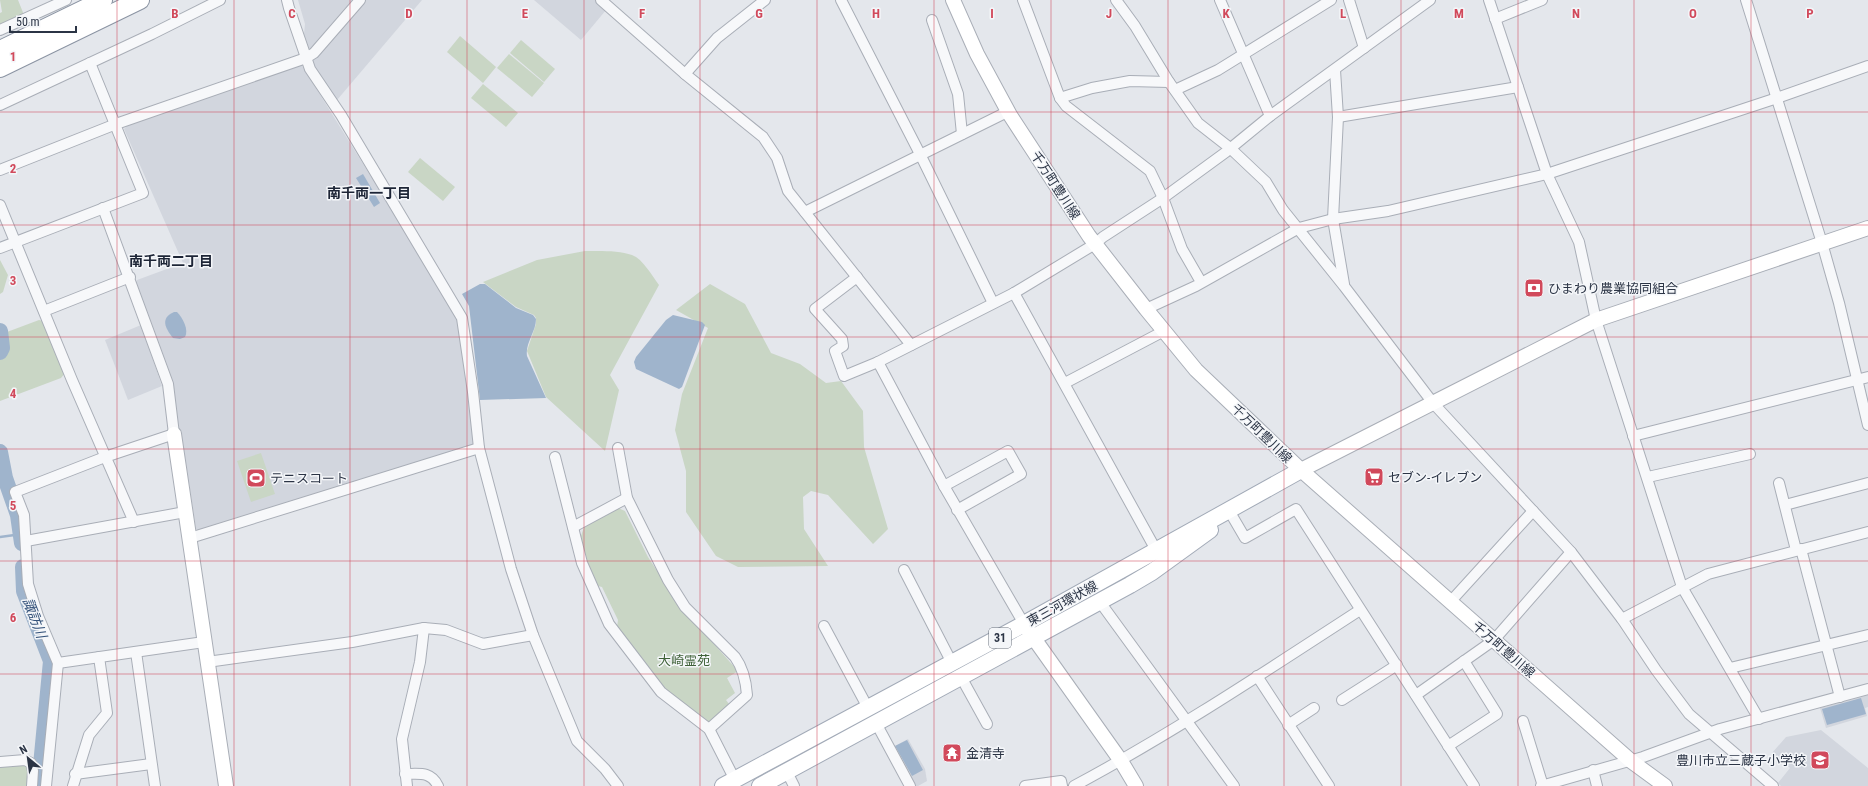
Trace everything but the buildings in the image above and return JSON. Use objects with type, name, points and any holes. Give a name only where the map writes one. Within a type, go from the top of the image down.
[{"type":"highway","points":[[0,50],[103,0]]},
{"type":"highway","points":[[0,68],[140,0]]},
{"type":"main road","name":"東三河環状線","points":[[729,783],[1024,624],[1300,470]]},
{"type":"main road","name":"東三河環状線","points":[[760,786],[1100,602],[1152,572],[1231,514],[1274,485]]},
{"type":"street","points":[[0,30],[66,0]]},
{"type":"street","points":[[0,105],[220,0]]},
{"type":"street","points":[[288,0],[288,8],[310,69],[341,115],[462,318],[473,392],[479,448],[511,569],[533,636],[577,741],[605,769],[618,786]]},
{"type":"street","points":[[0,170],[116,124],[306,58],[314,53],[360,0]]},
{"type":"street","points":[[601,0],[685,74],[763,137],[777,158],[788,191],[911,345]]},
{"type":"street","points":[[685,74],[717,38],[759,3],[765,0]]},
{"type":"street","points":[[841,0],[920,154],[993,303]]},
{"type":"street","name":"千万町豊川線","points":[[953,0],[978,54],[1009,111],[1095,244],[1196,370],[1300,470],[1631,761],[1665,786]]},
{"type":"street","points":[[1023,0],[1060,98],[1066,106],[1150,171],[1163,198],[1182,249],[1201,282]]},
{"type":"street","points":[[1116,0],[1135,26],[1169,82],[1198,122],[1230,148],[1266,182],[1283,210],[1299,228],[1433,403],[1571,552],[1622,619],[1656,670],[1689,714],[1773,786]]},
{"type":"street","points":[[1220,0],[1270,116]]},
{"type":"street","points":[[1175,90],[1218,70],[1331,0]]},
{"type":"street","points":[[1349,0],[1364,48]]},
{"type":"street","points":[[857,277],[815,309],[842,339],[843,346],[835,351],[844,376],[878,362],[1014,293],[1095,244],[1103,237],[1163,198],[1270,116],[1430,0]]},
{"type":"street","points":[[1489,0],[1547,174],[1579,242],[1596,320],[1633,436],[1648,477],[1682,587],[1759,719]]},
{"type":"street","points":[[1495,18],[1542,0]]},
{"type":"street","points":[[1746,0],[1822,243],[1839,303],[1868,425]]},
{"type":"street","points":[[932,20],[958,94],[962,134]]},
{"type":"street","points":[[0,248],[142,193],[116,124],[90,63]]},
{"type":"street","points":[[1146,309],[1196,286],[1299,228],[1333,219],[1388,211],[1547,174],[1777,98],[1868,66]]},
{"type":"street","points":[[1335,70],[1338,117],[1333,219],[1344,286]]},
{"type":"street","points":[[1060,98],[1092,88],[1130,81],[1169,82]]},
{"type":"street","points":[[1338,117],[1518,87]]},
{"type":"street","points":[[805,212],[1009,111]]},
{"type":"street","points":[[0,206],[105,457],[134,522]]},
{"type":"street","points":[[103,208],[130,277],[168,384],[185,512],[226,786]]},
{"type":"street","points":[[1300,470],[1596,320],[1868,228]]},
{"type":"street","points":[[44,311],[130,277]]},
{"type":"street","points":[[1014,293],[1156,550]]},
{"type":"street","points":[[1065,383],[1164,331]]},
{"type":"street","points":[[878,362],[957,510],[1024,624],[1121,761],[1136,786]]},
{"type":"street","points":[[1633,436],[1868,377]]},
{"type":"street","points":[[46,786],[58,663],[38,616],[28,584],[24,515],[15,492],[105,457],[174,434]]},
{"type":"street","points":[[190,538],[479,448]]},
{"type":"street","points":[[618,448],[627,498],[668,580],[685,607],[740,663],[746,683],[747,695],[709,729]]},
{"type":"street","points":[[944,486],[1008,451],[1021,474],[957,510]]},
{"type":"street","points":[[1648,477],[1750,454]]},
{"type":"street","points":[[555,457],[582,563],[610,624],[661,692],[709,729],[729,783]]},
{"type":"street","points":[[1778,483],[1799,550],[1840,697]]},
{"type":"street","points":[[1785,505],[1868,483]]},
{"type":"street","points":[[572,527],[627,498]]},
{"type":"street","points":[[1231,514],[1245,538],[1296,509],[1474,786]]},
{"type":"street","points":[[1450,601],[1533,511]]},
{"type":"street","points":[[26,541],[185,512]]},
{"type":"street","points":[[1622,619],[1708,574],[1868,532]]},
{"type":"street","points":[[1416,695],[1494,640],[1571,552]]},
{"type":"street","points":[[904,570],[952,663]]},
{"type":"street","points":[[1100,602],[1234,786]]},
{"type":"street","points":[[1074,786],[1121,761],[1187,722],[1360,610]]},
{"type":"street","points":[[824,626],[868,708]]},
{"type":"street","points":[[208,662],[352,642],[424,628],[446,630],[483,644],[533,636]]},
{"type":"street","points":[[406,786],[402,739],[420,662],[424,628]]},
{"type":"street","points":[[1730,668],[1868,635]]},
{"type":"street","points":[[58,663],[204,642]]},
{"type":"street","points":[[136,652],[155,786]]},
{"type":"street","points":[[73,786],[75,774],[89,735],[107,713],[99,657]]},
{"type":"street","points":[[1448,746],[1497,714],[1464,661]]},
{"type":"street","points":[[1342,700],[1397,665]]},
{"type":"street","points":[[1257,676],[1288,726],[1329,786]]},
{"type":"street","points":[[961,677],[987,724]]},
{"type":"street","points":[[1523,721],[1542,786],[1593,770],[1631,761],[1710,733],[1868,689]]},
{"type":"street","points":[[1288,726],[1314,708]]},
{"type":"street","points":[[876,723],[910,786]]},
{"type":"street","points":[[0,762],[25,760],[31,763],[33,771],[32,786]]},
{"type":"street","points":[[75,774],[151,764]]},
{"type":"street","points":[[1593,770],[1596,786]]},
{"type":"street","points":[[787,772],[794,786]]},
{"type":"street","points":[[405,774],[430,775],[435,779],[438,786]]},
{"type":"street","points":[[1025,786],[1061,781],[1062,786]]},
{"type":"shaded area","points":[[298,0],[354,0],[312,50],[309,49],[304,34],[305,24]]},
{"type":"shaded area","points":[[365,0],[422,0],[337,100],[314,67],[313,61]]},
{"type":"shaded area","points":[[534,0],[595,0],[606,10],[581,40]]},
{"type":"shaded area","points":[[301,64],[455,312],[458,321],[476,446],[200,531],[196,529],[183,443],[135,284],[137,280],[183,263],[124,129],[127,126]]},
{"type":"shaded area","points":[[141,325],[162,386],[128,400],[105,340]]},
{"type":"shaded area","points":[[1868,695],[1868,707],[1865,708],[1867,716],[1826,728],[1820,708]]},
{"type":"shaded area","name":"豊川市立三蔵子小学校","points":[[1821,730],[1868,768],[1868,786],[1781,786],[1778,783],[1790,768],[1772,753],[1786,737]]},
{"type":"shaded area","points":[[908,739],[925,769],[927,781],[918,786],[914,786],[893,747]]},
{"type":"green space","points":[[0,0],[18,0],[24,15],[0,25],[0,13],[2,12]]},
{"type":"green space","points":[[460,36],[496,67],[483,83],[447,52]]},
{"type":"green space","points":[[521,40],[555,69],[544,82],[510,53]]},
{"type":"green space","points":[[509,54],[544,83],[532,97],[497,68]]},
{"type":"green space","points":[[483,84],[518,113],[506,127],[471,98]]},
{"type":"green space","points":[[420,158],[455,187],[443,201],[408,172]]},
{"type":"green space","points":[[585,251],[627,253],[632,255],[644,264],[659,285],[610,375],[619,390],[605,451],[546,397],[527,351],[536,324],[536,318],[534,315],[516,307],[483,282],[537,260]]},
{"type":"green space","points":[[0,260],[8,275],[3,292],[0,294]]},
{"type":"green space","points":[[710,284],[745,304],[771,353],[800,364],[826,383],[841,381],[863,411],[864,447],[888,529],[873,544],[828,495],[811,491],[803,497],[804,529],[828,566],[738,567],[716,556],[686,512],[686,471],[675,430],[682,394],[708,328],[676,310]]},
{"type":"green space","points":[[39,320],[43,321],[65,373],[61,378],[0,401],[0,358],[4,350],[4,336],[7,332]]},
{"type":"green space","name":"テニスコート","points":[[261,453],[275,494],[251,502],[237,461]]},
{"type":"green space","name":"大崎霊苑","points":[[618,508],[625,511],[648,557],[680,606],[738,671],[727,678],[735,693],[726,700],[729,704],[708,723],[667,692],[617,627],[618,620],[602,587],[598,586],[585,565],[581,536],[584,527]]},
{"type":"green space","points":[[25,764],[29,766],[30,786],[0,786],[0,766]]},
{"type":"water","points":[[363,174],[380,203],[374,207],[356,178]]},
{"type":"water","points":[[480,284],[485,284],[516,308],[533,315],[536,319],[527,356],[546,398],[480,400],[469,306],[462,294]]},
{"type":"water","points":[[174,312],[177,312],[186,328],[185,337],[180,339],[173,338],[165,324],[167,317]]},
{"type":"water","points":[[673,315],[702,322],[705,325],[682,387],[679,389],[636,369],[634,362],[636,357],[666,320]]},
{"type":"water","points":[[1861,698],[1866,714],[1827,725],[1822,709]]},
{"type":"water","points":[[907,740],[923,770],[912,776],[895,746]]},
{"type":"waterway","name":"諏訪川","points":[[0,331],[2,348],[0,352]]},
{"type":"waterway","name":"諏訪川","points":[[0,452],[5,478],[18,515],[22,543]]},
{"type":"waterway","points":[[0,537],[22,534]]},
{"type":"waterway","name":"諏訪川","points":[[23,567],[24,591],[51,661],[39,786]]},
{"type":"place","name":"ひまわり農業協同組合","points":[[1534,288]]},
{"type":"place","name":"セブン-イレブン","points":[[1374,477]]},
{"type":"place","name":"テニスコート","points":[[256,478]]},
{"type":"place","name":"金清寺","points":[[952,753]]},
{"type":"place","name":"豊川市立三蔵子小学校","points":[[1820,760]]},
{"type":"district","name":"南千両一丁目","points":[[369,193]]},
{"type":"district","name":"南千両二丁目","points":[[171,261]]}]
